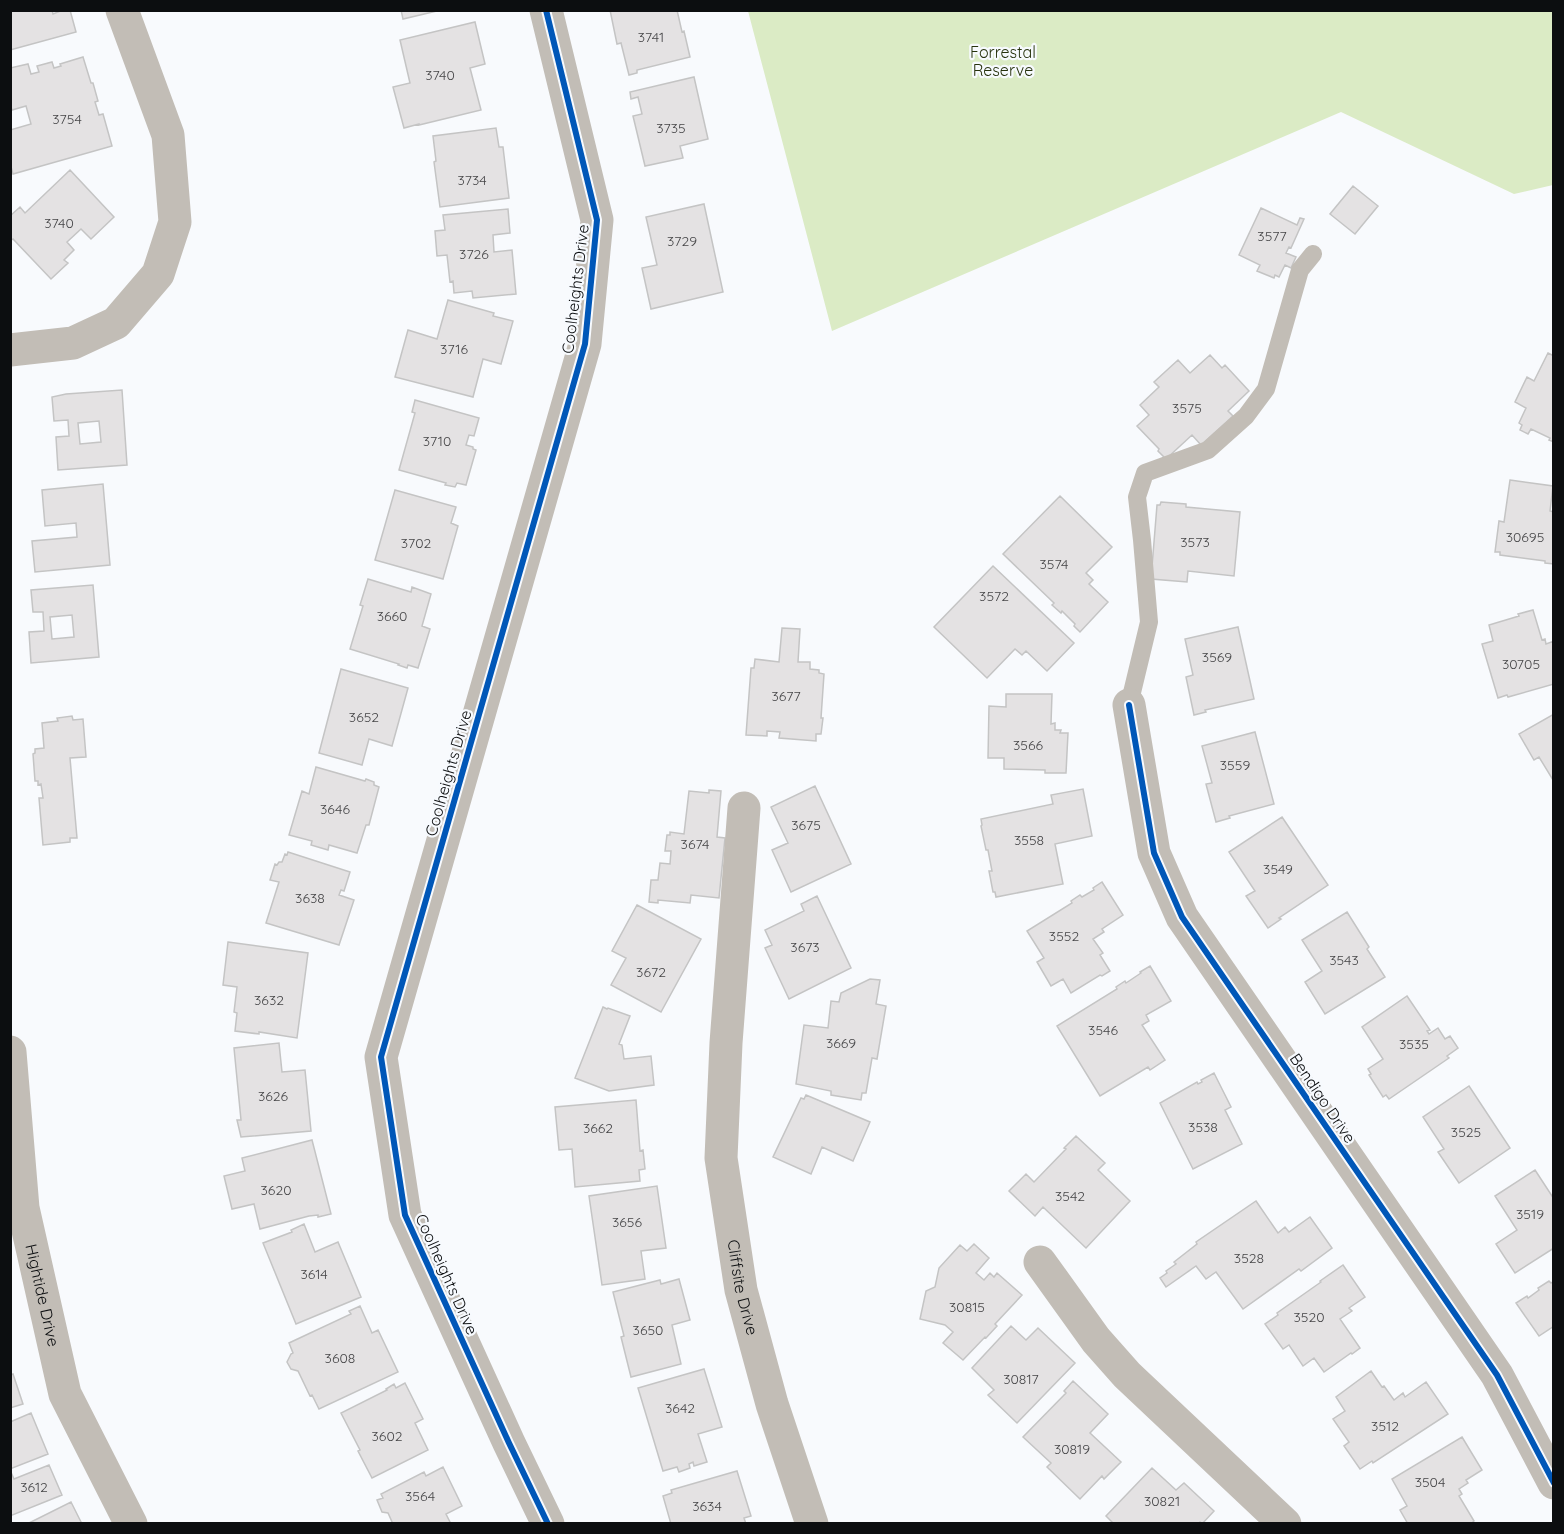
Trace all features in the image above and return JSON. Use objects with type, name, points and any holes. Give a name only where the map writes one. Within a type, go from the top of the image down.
[{"type":"street","points":[[10,350],[73,344],[116,323],[158,274],[175,222],[168,135],[122,10]]},
{"type":"street","name":"Coolheights Drive","points":[[546,10],[597,220],[585,344],[381,1057],[405,1215],[548,1524]]},
{"type":"street","name":"Bendigo Drive","points":[[1129,705],[1154,853],[1182,917],[1497,1375],[1554,1483]]},
{"type":"street","name":"Cliffsite Drive","points":[[744,808],[726,1043],[721,1158],[741,1290],[772,1404],[812,1524]]},
{"type":"street","name":"Hightide Drive","points":[[10,1052],[23,1208],[65,1394],[131,1524]]},
{"type":"street","points":[[1040,1262],[1096,1340],[1126,1375],[1286,1524]]},
{"type":"lane","points":[[1129,705],[1149,622],[1137,497],[1144,473],[1208,450],[1246,416],[1266,389],[1300,270],[1313,254]]},
{"type":"green space","name":"Forrestal Reserve","points":[[748,11],[1553,11],[1553,185],[1514,194],[1341,112],[832,331]]},
{"type":"building","points":[[10,10],[52,10],[53,14],[70,10],[76,32],[10,50]]},
{"type":"building","points":[[401,10],[441,10],[403,19]]},
{"type":"building","points":[[610,10],[677,10],[690,57],[637,70],[637,73],[629,75],[621,43],[617,44]]},
{"type":"building","points":[[475,22],[485,64],[470,68],[481,110],[404,128],[393,87],[410,83],[400,40]]},
{"type":"building","points":[[83,57],[98,101],[95,102],[99,115],[103,114],[112,146],[13,174],[10,163],[10,130],[31,124],[26,106],[12,110],[10,68],[28,64],[31,74],[39,72],[37,66],[52,62],[54,68]]},
{"type":"building","points":[[694,77],[708,139],[680,146],[683,158],[645,166],[633,116],[642,114],[638,97],[631,99],[630,92]]},
{"type":"building","points":[[496,128],[499,147],[503,147],[509,198],[440,207],[433,136]]},
{"type":"building","points":[[70,170],[114,217],[91,239],[81,229],[67,242],[74,250],[64,260],[68,263],[51,279],[13,239],[10,241],[10,216],[20,207],[25,213]]},
{"type":"building","points":[[1353,186],[1378,206],[1355,234],[1330,214]]},
{"type":"building","points":[[704,204],[723,292],[651,309],[642,268],[657,265],[646,217]]},
{"type":"building","points":[[1261,208],[1297,225],[1300,218],[1304,219],[1291,248],[1289,247],[1286,253],[1296,257],[1291,268],[1285,265],[1279,277],[1275,275],[1274,278],[1257,271],[1260,265],[1239,255]]},
{"type":"building","points":[[508,209],[510,233],[493,235],[494,252],[512,250],[516,294],[473,298],[472,291],[454,293],[453,281],[450,282],[447,255],[437,256],[435,231],[445,230],[443,215]]},
{"type":"building","points":[[448,300],[513,321],[501,364],[483,359],[473,397],[395,377],[408,330],[437,339]]},
{"type":"building","points":[[1548,353],[1554,356],[1554,442],[1531,429],[1528,434],[1520,430],[1522,425],[1519,423],[1526,408],[1515,402],[1527,377],[1534,381]]},
{"type":"building","points":[[1210,355],[1222,368],[1225,365],[1249,391],[1228,411],[1233,416],[1201,445],[1192,435],[1166,459],[1137,426],[1149,415],[1140,405],[1159,387],[1154,382],[1178,360],[1190,373]]},
{"type":"building","points":[[122,390],[127,465],[58,470],[56,437],[69,436],[68,420],[54,421],[52,397]],"holes":[[[99,421],[101,442],[80,444],[78,423]]]},
{"type":"building","points":[[415,400],[479,418],[474,436],[469,435],[466,445],[476,450],[466,485],[457,483],[455,487],[445,485],[446,483],[399,470],[415,413],[412,412]]},
{"type":"building","points":[[1510,480],[1553,486],[1550,511],[1554,512],[1554,564],[1500,555],[1500,552],[1495,552],[1499,521],[1504,522]]},
{"type":"building","points":[[103,484],[110,565],[35,572],[32,541],[77,537],[76,523],[45,526],[42,490]]},
{"type":"building","points":[[395,490],[456,507],[451,523],[458,526],[443,579],[375,560]]},
{"type":"building","points":[[1060,496],[1112,547],[1086,573],[1093,580],[1089,584],[1108,602],[1080,632],[1074,626],[1075,624],[1052,605],[1054,603],[1003,554]]},
{"type":"building","points":[[1161,502],[1186,504],[1186,507],[1240,512],[1234,576],[1188,571],[1187,582],[1151,579],[1157,505]]},
{"type":"building","points":[[993,566],[1074,643],[1047,671],[1026,651],[1022,655],[1015,649],[987,678],[934,627]]},
{"type":"building","points":[[368,579],[411,592],[412,587],[431,594],[422,626],[430,629],[418,668],[408,665],[407,668],[350,649],[363,606],[360,605]]},
{"type":"building","points":[[93,585],[99,657],[31,663],[29,632],[44,631],[43,612],[33,612],[31,590]],"holes":[[[72,615],[74,637],[52,639],[50,617]]]},
{"type":"building","points":[[1533,610],[1542,640],[1545,639],[1546,644],[1554,641],[1554,684],[1498,698],[1482,644],[1493,641],[1489,625]]},
{"type":"building","points":[[1238,627],[1254,699],[1205,710],[1206,712],[1194,715],[1186,677],[1193,675],[1185,639]]},
{"type":"building","points":[[782,628],[800,629],[798,662],[810,662],[810,669],[819,670],[819,673],[824,674],[821,718],[823,718],[821,734],[816,734],[816,741],[779,738],[780,732],[767,731],[767,736],[746,735],[751,668],[754,668],[755,659],[779,662]]},
{"type":"building","points":[[341,669],[408,688],[392,746],[369,739],[362,765],[319,753]]},
{"type":"building","points":[[1006,694],[1052,694],[1051,724],[1055,723],[1055,730],[1061,730],[1060,733],[1068,733],[1066,773],[1004,769],[1004,758],[988,758],[989,706],[1006,707]]},
{"type":"building","points":[[1554,714],[1553,780],[1539,757],[1534,760],[1519,734]]},
{"type":"building","points":[[72,716],[73,720],[83,719],[86,757],[70,758],[77,838],[70,838],[70,842],[43,845],[39,798],[43,798],[41,784],[38,785],[38,781],[35,781],[33,754],[35,749],[44,748],[42,723]]},
{"type":"building","points":[[1255,732],[1274,804],[1229,816],[1230,818],[1216,822],[1206,784],[1212,783],[1202,746]]},
{"type":"building","points":[[316,767],[365,781],[366,779],[379,787],[369,825],[366,825],[357,853],[329,845],[328,850],[311,845],[312,841],[289,835],[302,791],[309,794]]},
{"type":"building","points":[[815,786],[851,864],[791,892],[772,850],[788,843],[771,807]]},
{"type":"building","points":[[1083,789],[1092,836],[1055,844],[1063,884],[996,897],[993,892],[989,871],[992,871],[981,819],[1053,804],[1051,795]]},
{"type":"building","points":[[709,790],[721,791],[717,837],[725,838],[719,898],[691,895],[690,903],[658,900],[658,903],[649,902],[651,880],[658,880],[660,863],[670,864],[671,851],[665,851],[667,835],[670,835],[670,832],[684,834],[689,791],[709,793]]},
{"type":"building","points":[[1282,817],[1328,885],[1268,928],[1246,896],[1255,891],[1229,852]]},
{"type":"building","points":[[288,852],[350,872],[344,891],[341,890],[339,895],[354,900],[339,945],[266,923],[279,882],[270,880],[275,864],[282,862]]},
{"type":"building","points":[[1102,882],[1123,915],[1102,929],[1104,932],[1093,939],[1103,953],[1100,955],[1110,971],[1071,993],[1063,979],[1051,986],[1037,962],[1044,958],[1027,931],[1072,903],[1071,901],[1080,895],[1082,897],[1094,890],[1093,888]]},
{"type":"building","points":[[817,896],[851,968],[789,999],[765,948],[772,945],[765,930],[804,911],[801,904]]},
{"type":"building","points":[[637,905],[701,939],[661,1012],[611,985],[626,958],[612,951]]},
{"type":"building","points":[[1347,912],[1385,977],[1325,1014],[1305,982],[1322,971],[1302,940]]},
{"type":"building","points":[[228,942],[308,953],[297,1038],[235,1031],[237,1013],[234,1012],[237,987],[223,985]]},
{"type":"building","points":[[1150,966],[1171,1001],[1146,1015],[1149,1021],[1142,1025],[1165,1060],[1150,1070],[1148,1067],[1100,1096],[1057,1026]]},
{"type":"building","points":[[870,979],[880,980],[876,1004],[886,1006],[877,1059],[872,1058],[866,1093],[862,1093],[861,1100],[831,1095],[831,1091],[796,1084],[804,1025],[828,1028],[831,1001],[839,1002],[841,993]]},
{"type":"building","points":[[1407,996],[1430,1030],[1427,1031],[1429,1034],[1438,1028],[1445,1039],[1450,1036],[1458,1048],[1447,1056],[1449,1058],[1389,1099],[1386,1095],[1383,1097],[1369,1075],[1371,1074],[1368,1069],[1383,1059],[1362,1027]]},
{"type":"building","points":[[603,1007],[630,1016],[619,1044],[622,1045],[624,1059],[651,1056],[654,1085],[609,1091],[575,1078]]},
{"type":"building","points":[[279,1043],[282,1072],[305,1070],[311,1131],[241,1137],[237,1120],[241,1120],[234,1048]]},
{"type":"building","points":[[1214,1073],[1231,1107],[1225,1110],[1242,1144],[1193,1169],[1160,1103],[1197,1082],[1198,1084],[1202,1082],[1201,1080]]},
{"type":"building","points":[[1469,1086],[1510,1148],[1459,1183],[1438,1152],[1444,1149],[1423,1117]]},
{"type":"building","points":[[806,1095],[870,1122],[853,1161],[822,1147],[811,1174],[773,1157],[801,1098],[804,1099]]},
{"type":"building","points":[[636,1100],[640,1151],[643,1150],[645,1169],[639,1170],[640,1181],[575,1187],[572,1149],[559,1150],[555,1107]]},
{"type":"building","points":[[1076,1136],[1105,1163],[1098,1170],[1130,1201],[1086,1248],[1043,1207],[1035,1216],[1009,1191],[1026,1174],[1034,1182]]},
{"type":"building","points":[[312,1140],[331,1214],[318,1217],[318,1215],[309,1216],[260,1229],[254,1204],[232,1209],[224,1176],[245,1171],[242,1158]]},
{"type":"building","points":[[1535,1170],[1554,1199],[1554,1248],[1515,1273],[1496,1244],[1517,1230],[1495,1196]]},
{"type":"building","points":[[657,1186],[666,1248],[641,1251],[645,1279],[602,1285],[589,1196]]},
{"type":"building","points":[[1256,1201],[1278,1233],[1285,1227],[1289,1232],[1310,1217],[1332,1248],[1243,1309],[1216,1272],[1206,1279],[1196,1266],[1166,1287],[1160,1278],[1176,1264],[1174,1262],[1197,1244],[1196,1242]]},
{"type":"building","points":[[304,1224],[315,1252],[338,1242],[361,1297],[296,1324],[263,1243],[292,1232],[291,1230]]},
{"type":"building","points":[[974,1244],[989,1258],[976,1273],[984,1280],[990,1273],[994,1277],[997,1273],[1022,1295],[995,1324],[997,1326],[963,1360],[943,1343],[953,1332],[945,1325],[920,1319],[926,1291],[935,1287],[939,1268],[960,1245],[967,1251]]},
{"type":"building","points":[[1343,1265],[1365,1297],[1349,1308],[1352,1311],[1340,1319],[1360,1348],[1324,1372],[1314,1358],[1303,1366],[1289,1345],[1283,1349],[1265,1324]]},
{"type":"building","points":[[679,1279],[690,1320],[672,1325],[681,1364],[631,1377],[613,1292],[660,1280],[661,1284]]},
{"type":"building","points":[[1549,1281],[1551,1283],[1554,1281],[1554,1326],[1539,1336],[1516,1303],[1527,1296],[1528,1298]]},
{"type":"building","points":[[360,1306],[372,1333],[378,1330],[398,1372],[319,1409],[298,1371],[291,1369],[287,1362],[293,1353],[289,1343],[351,1314],[349,1311]]},
{"type":"building","points":[[1011,1326],[1026,1340],[1038,1328],[1075,1363],[1017,1423],[988,1395],[994,1390],[972,1368]]},
{"type":"building","points":[[704,1369],[722,1427],[698,1434],[707,1462],[694,1466],[693,1462],[689,1464],[690,1468],[679,1472],[677,1467],[663,1471],[638,1388]]},
{"type":"building","points":[[1371,1371],[1394,1400],[1403,1393],[1405,1397],[1426,1382],[1448,1414],[1373,1463],[1372,1461],[1360,1469],[1344,1446],[1349,1442],[1333,1419],[1345,1411],[1336,1397]]},
{"type":"building","points":[[13,1374],[23,1404],[10,1408],[10,1375]]},
{"type":"building","points":[[1073,1381],[1108,1414],[1090,1433],[1121,1462],[1104,1479],[1102,1476],[1080,1499],[1047,1467],[1051,1463],[1023,1437],[1066,1393],[1064,1391]]},
{"type":"building","points":[[405,1383],[423,1419],[415,1423],[428,1450],[372,1478],[341,1413],[387,1390],[394,1384],[396,1388]]},
{"type":"building","points":[[31,1413],[48,1454],[10,1469],[10,1422]]},
{"type":"building","points":[[1462,1437],[1482,1470],[1466,1480],[1468,1483],[1459,1489],[1462,1494],[1459,1496],[1474,1521],[1471,1524],[1408,1524],[1400,1510],[1407,1506],[1392,1479]]},
{"type":"building","points":[[49,1465],[62,1495],[10,1516],[10,1470],[14,1479]]},
{"type":"building","points":[[443,1467],[462,1506],[446,1514],[451,1524],[393,1524],[388,1513],[382,1512],[377,1500],[383,1498],[381,1494],[424,1472],[426,1476]]},
{"type":"building","points":[[1152,1468],[1176,1490],[1184,1483],[1214,1511],[1202,1524],[1200,1522],[1198,1524],[1114,1524],[1106,1516]]},
{"type":"building","points":[[737,1471],[751,1516],[744,1518],[746,1524],[671,1524],[663,1496],[672,1493],[671,1490]]},
{"type":"building","points":[[71,1502],[82,1524],[27,1524]]},
{"type":"cycle path","points":[[546,10],[597,220],[585,344],[381,1057],[405,1215],[548,1524]]},
{"type":"cycle path","points":[[1129,705],[1154,853],[1182,917],[1497,1375],[1554,1483]]}]
